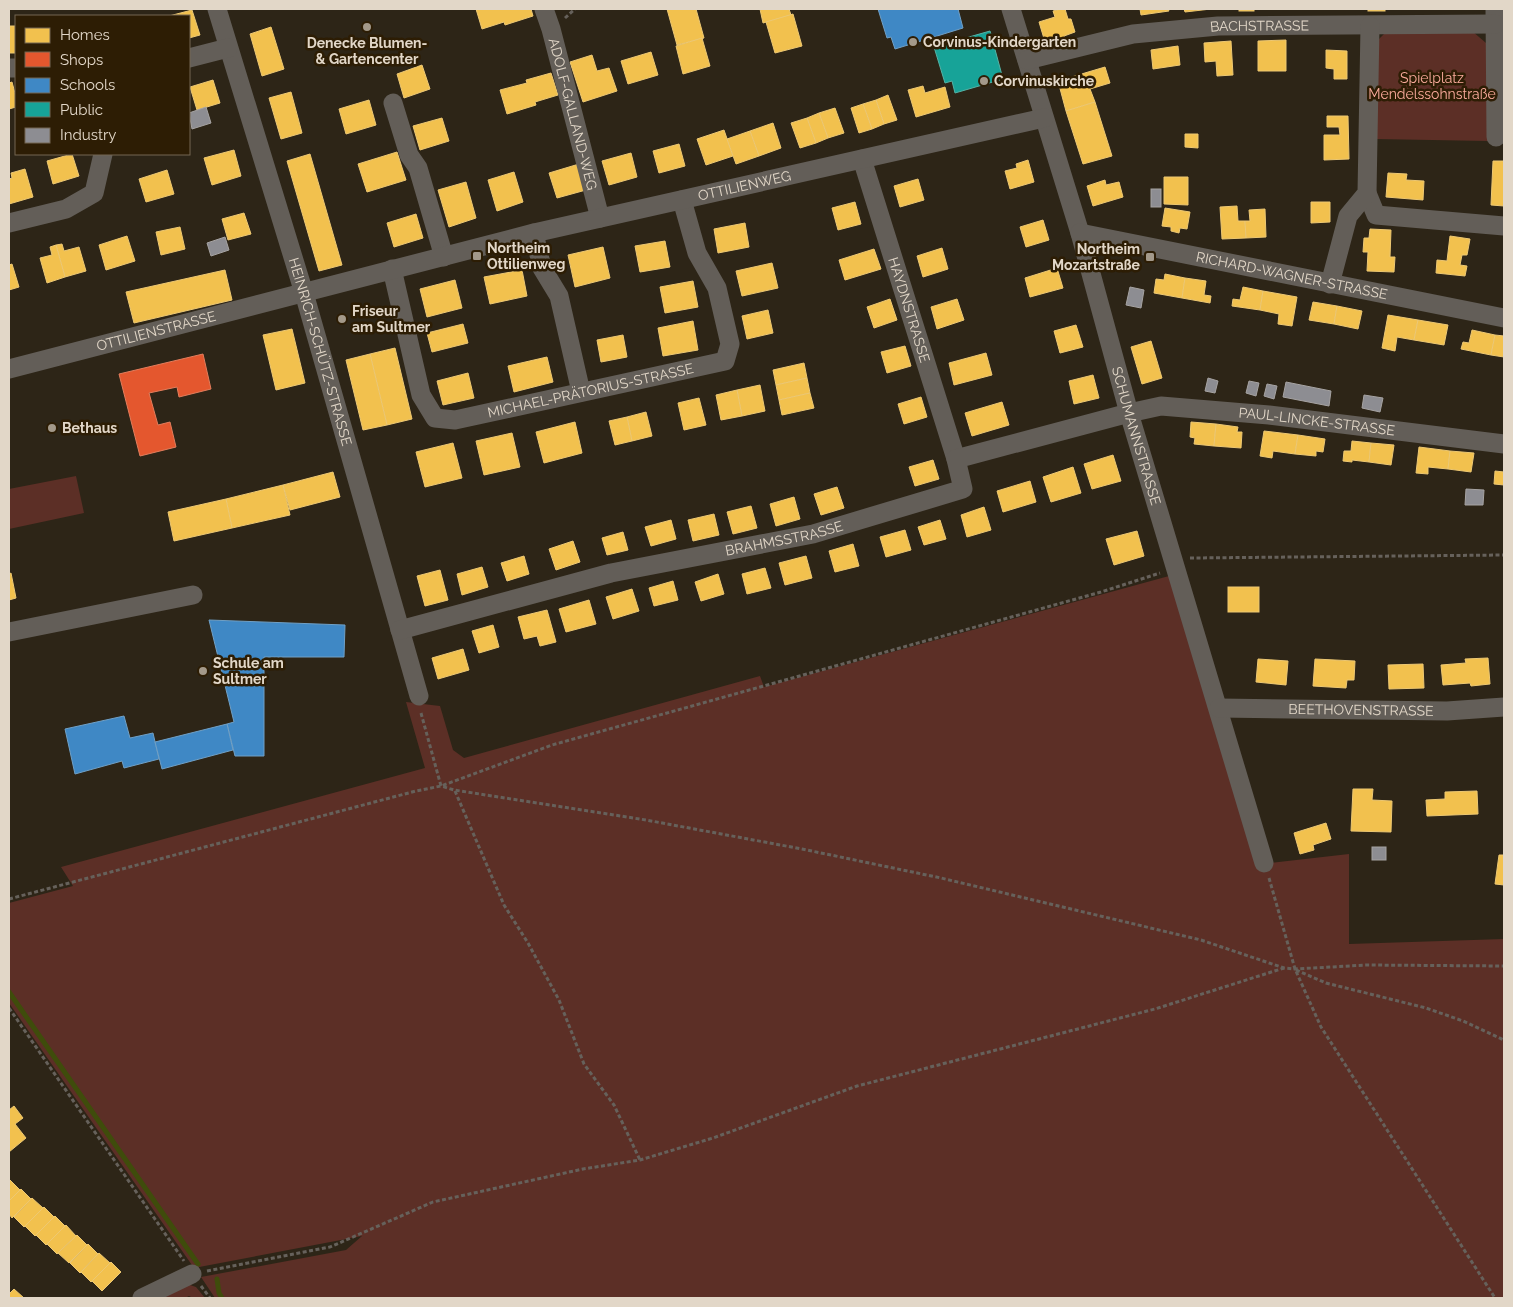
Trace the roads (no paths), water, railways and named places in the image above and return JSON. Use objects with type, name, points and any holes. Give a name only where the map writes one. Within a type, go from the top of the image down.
[{"type":"street","name":"HEINRICH-SCHÜTZ-STRASSE","points":[[216,9],[304,292],[420,704]]},
{"type":"street","name":"ADOLF-GALLAND-WEG","points":[[544,9],[551,29],[600,218]]},
{"type":"street","name":"SCHUMANNSTRASSE","points":[[1011,9],[1080,233],[1129,412],[1264,863]]},
{"type":"street","points":[[1495,16],[1496,137]]},
{"type":"street","name":"BACHSTRASSE","points":[[1027,60],[1142,33],[1218,26],[1370,26],[1495,16]]},
{"type":"street","points":[[1370,26],[1367,192],[1376,215],[1504,226]]},
{"type":"street","points":[[190,58],[228,48]]},
{"type":"street","points":[[393,102],[409,156],[418,168],[444,257]]},
{"type":"street","name":"OTTILIENWEG","points":[[304,292],[600,218],[1044,118]]},
{"type":"street","points":[[9,222],[66,209],[94,193],[103,155]]},
{"type":"street","name":"HAYDNSTRASSE","points":[[862,159],[956,459]]},
{"type":"street","points":[[1330,284],[1348,216],[1367,192]]},
{"type":"street","name":"MICHAEL-PRÄTORIUS-STRASSE","points":[[392,269],[421,395],[435,418],[455,420],[725,361],[730,344],[717,288],[697,253],[682,200]]},
{"type":"street","name":"RICHARD-WAGNER-STRASSE","points":[[1080,233],[1504,318]]},
{"type":"street","points":[[534,234],[542,268],[559,296],[581,392]]},
{"type":"street","name":"OTTILIENSTRASSE","points":[[9,369],[304,292]]},
{"type":"street","name":"PAUL-LINCKE-STRASSE","points":[[1129,412],[1161,406],[1269,415],[1504,444]]},
{"type":"street","points":[[956,459],[1129,412]]},
{"type":"street","name":"BRAHMSSTRASSE","points":[[400,630],[611,574],[813,534],[963,489],[956,459]]},
{"type":"street","points":[[9,632],[193,595]]},
{"type":"street","name":"BEETHOVENSTRASSE","points":[[1219,708],[1447,711],[1504,707]]},
{"type":"street","points":[[142,1298],[192,1274]]},
{"type":"waterway","points":[[9,992],[198,1264]]},
{"type":"waterway","points":[[217,1279],[219,1293],[222,1298]]},
{"type":"place","name":"Denecke Blumen- & Gartencenter","points":[[367,27]]},
{"type":"place","name":"Corvinus-Kindergarten","points":[[913,42]]},
{"type":"place","name":"Corvinuskirche","points":[[984,81]]},
{"type":"place","name":"Northeim Ottilienweg","points":[[477,256]]},
{"type":"place","name":"Northeim Mozartstraße","points":[[1150,257]]},
{"type":"place","name":"Friseur am Sultmer","points":[[342,319]]},
{"type":"place","name":"Bethaus","points":[[52,428]]},
{"type":"place","name":"Schule am Sultmer","points":[[203,671]]},
{"type":"park label","name":"Spielplatz Mendelssohnstraße","points":[[1432,86]]}]
